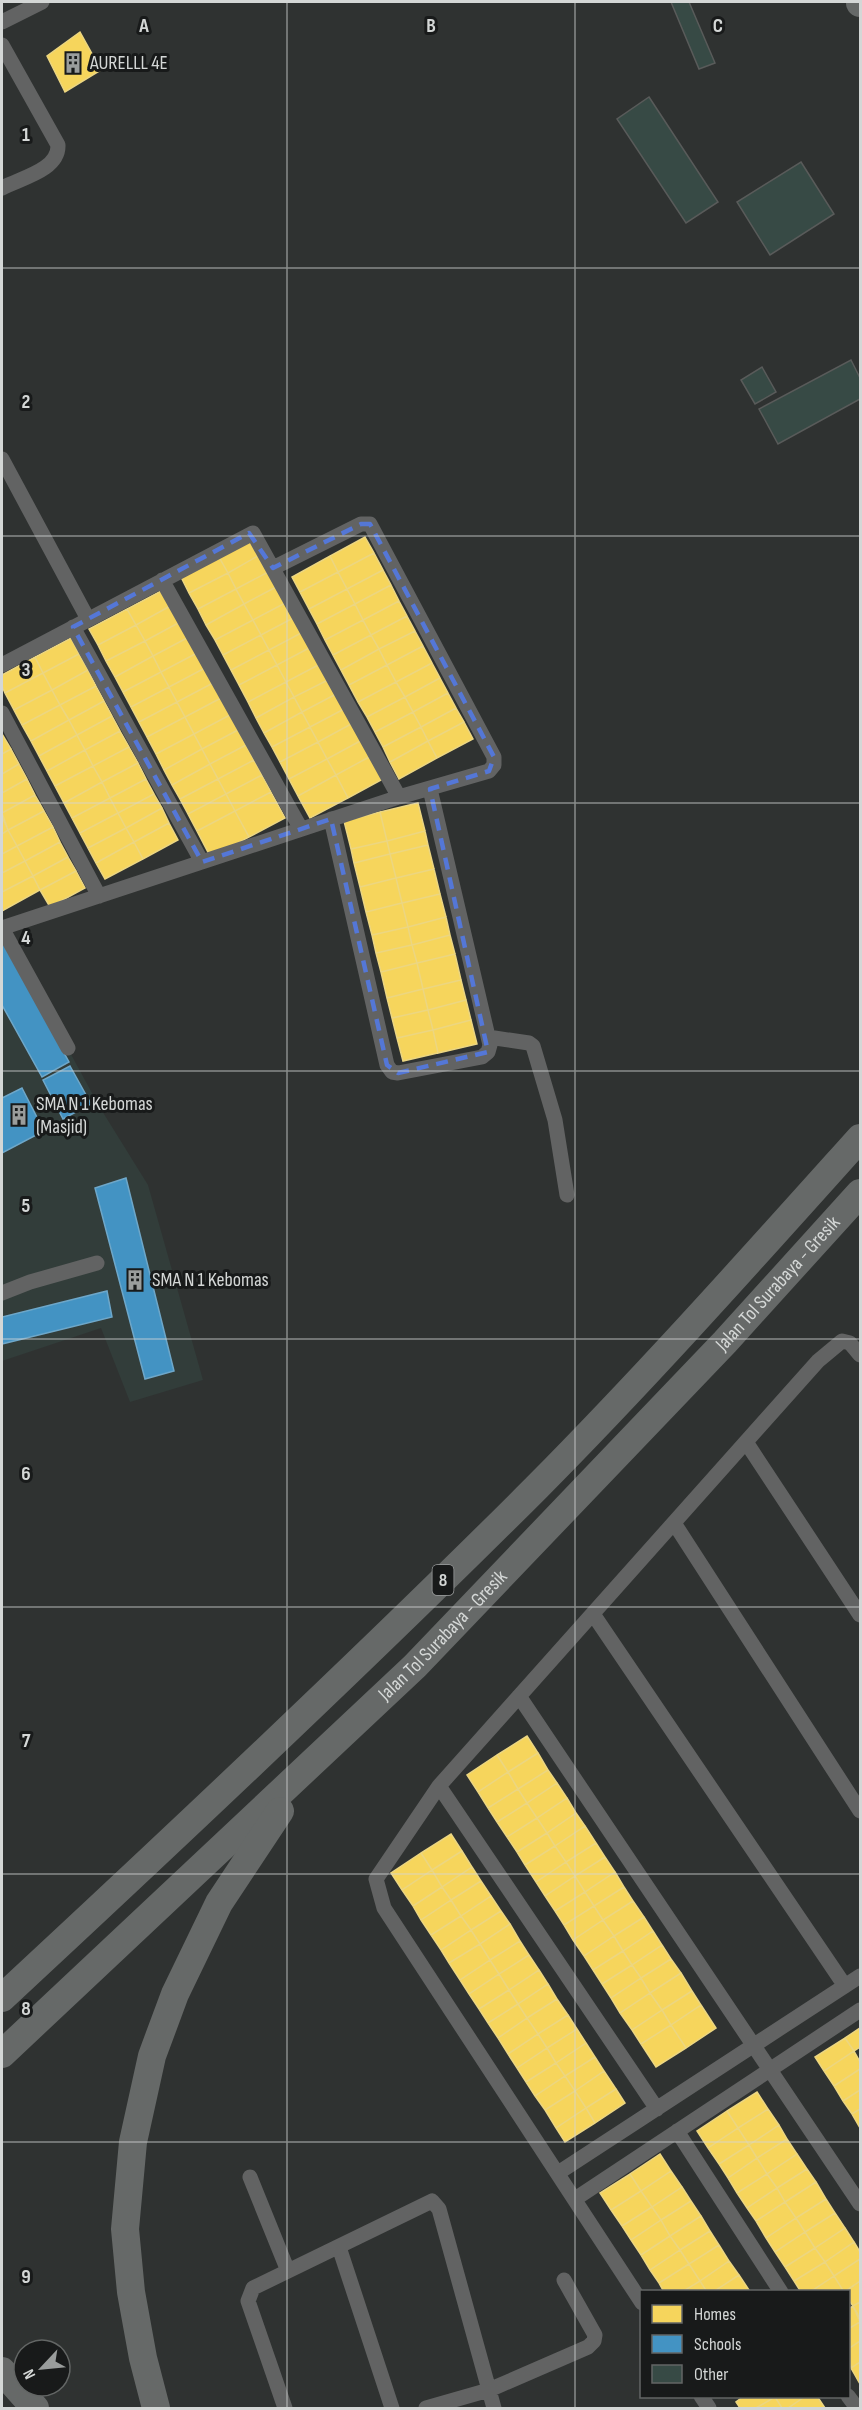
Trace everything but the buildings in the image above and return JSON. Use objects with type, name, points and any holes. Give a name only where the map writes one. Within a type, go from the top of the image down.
[{"type":"highway","name":"Jalan Tol Surabaya - Gresik","points":[[2,1998],[284,1737],[538,1486],[720,1294],[861,1138]]},
{"type":"highway","name":"Jalan Tol Surabaya - Gresik","points":[[2,2054],[416,1666],[726,1342],[861,1193]]},
{"type":"highway","points":[[156,2409],[143,2358],[131,2292],[125,2229],[133,2142],[152,2056],[175,1995],[219,1903],[306,1771]]},
{"type":"highway","points":[[2,2371],[35,2409]]},
{"type":"street","points":[[2,22],[42,2]]},
{"type":"street","points":[[2,45],[58,145],[58,156],[52,163],[2,188]]},
{"type":"street","points":[[2,459],[88,619]]},
{"type":"street","points":[[68,1048],[2,928],[399,797],[489,771],[494,765],[494,758],[370,524],[362,524],[273,568]]},
{"type":"street","points":[[2,665],[249,533],[255,536],[399,797]]},
{"type":"street","points":[[162,580],[301,829]]},
{"type":"street","points":[[73,627],[202,862]]},
{"type":"street","points":[[2,713],[99,896]]},
{"type":"street","points":[[331,819],[387,1065],[392,1072],[398,1073],[482,1057],[488,1052],[488,1038],[430,789]]},
{"type":"street","points":[[488,1038],[528,1043],[533,1046],[555,1120],[567,1195]]},
{"type":"street","points":[[2,1293],[30,1282],[97,1263]]},
{"type":"street","points":[[640,2300],[384,1908],[376,1879],[439,1786],[818,1361],[840,1343],[848,1341],[861,1355]]},
{"type":"street","points":[[746,1442],[861,1615]]},
{"type":"street","points":[[674,1523],[861,1811]]},
{"type":"street","points":[[593,1614],[845,1986]]},
{"type":"street","points":[[519,1696],[861,2204]]},
{"type":"street","points":[[439,1786],[657,2109]]},
{"type":"street","points":[[558,2173],[861,1976]]},
{"type":"street","points":[[575,2199],[861,2010]]},
{"type":"street","points":[[677,2131],[780,2290]]},
{"type":"street","points":[[250,2177],[288,2271]]},
{"type":"street","points":[[285,2409],[248,2301],[253,2288],[428,2202],[435,2202],[439,2209],[494,2409]]},
{"type":"street","points":[[339,2247],[392,2409]]},
{"type":"street","points":[[426,2409],[489,2390],[588,2347],[594,2341],[595,2335],[564,2280]]},
{"type":"highlighted area","points":[[361,524],[370,524],[494,757],[489,771],[430,789],[488,1052],[398,1073],[387,1065],[331,819],[202,862],[73,627],[249,533],[273,568]]},
{"type":"shaded area","points":[[2,927],[99,1106],[148,1185],[203,1380],[130,1402],[101,1328],[2,1361]]},
{"type":"place","name":"AURELLL 4E","points":[[73,63]]},
{"type":"place","name":"SMA N 1 Kebomas (Masjid)","points":[[19,1115]]},
{"type":"place","name":"SMA N 1 Kebomas","points":[[135,1280]]}]
